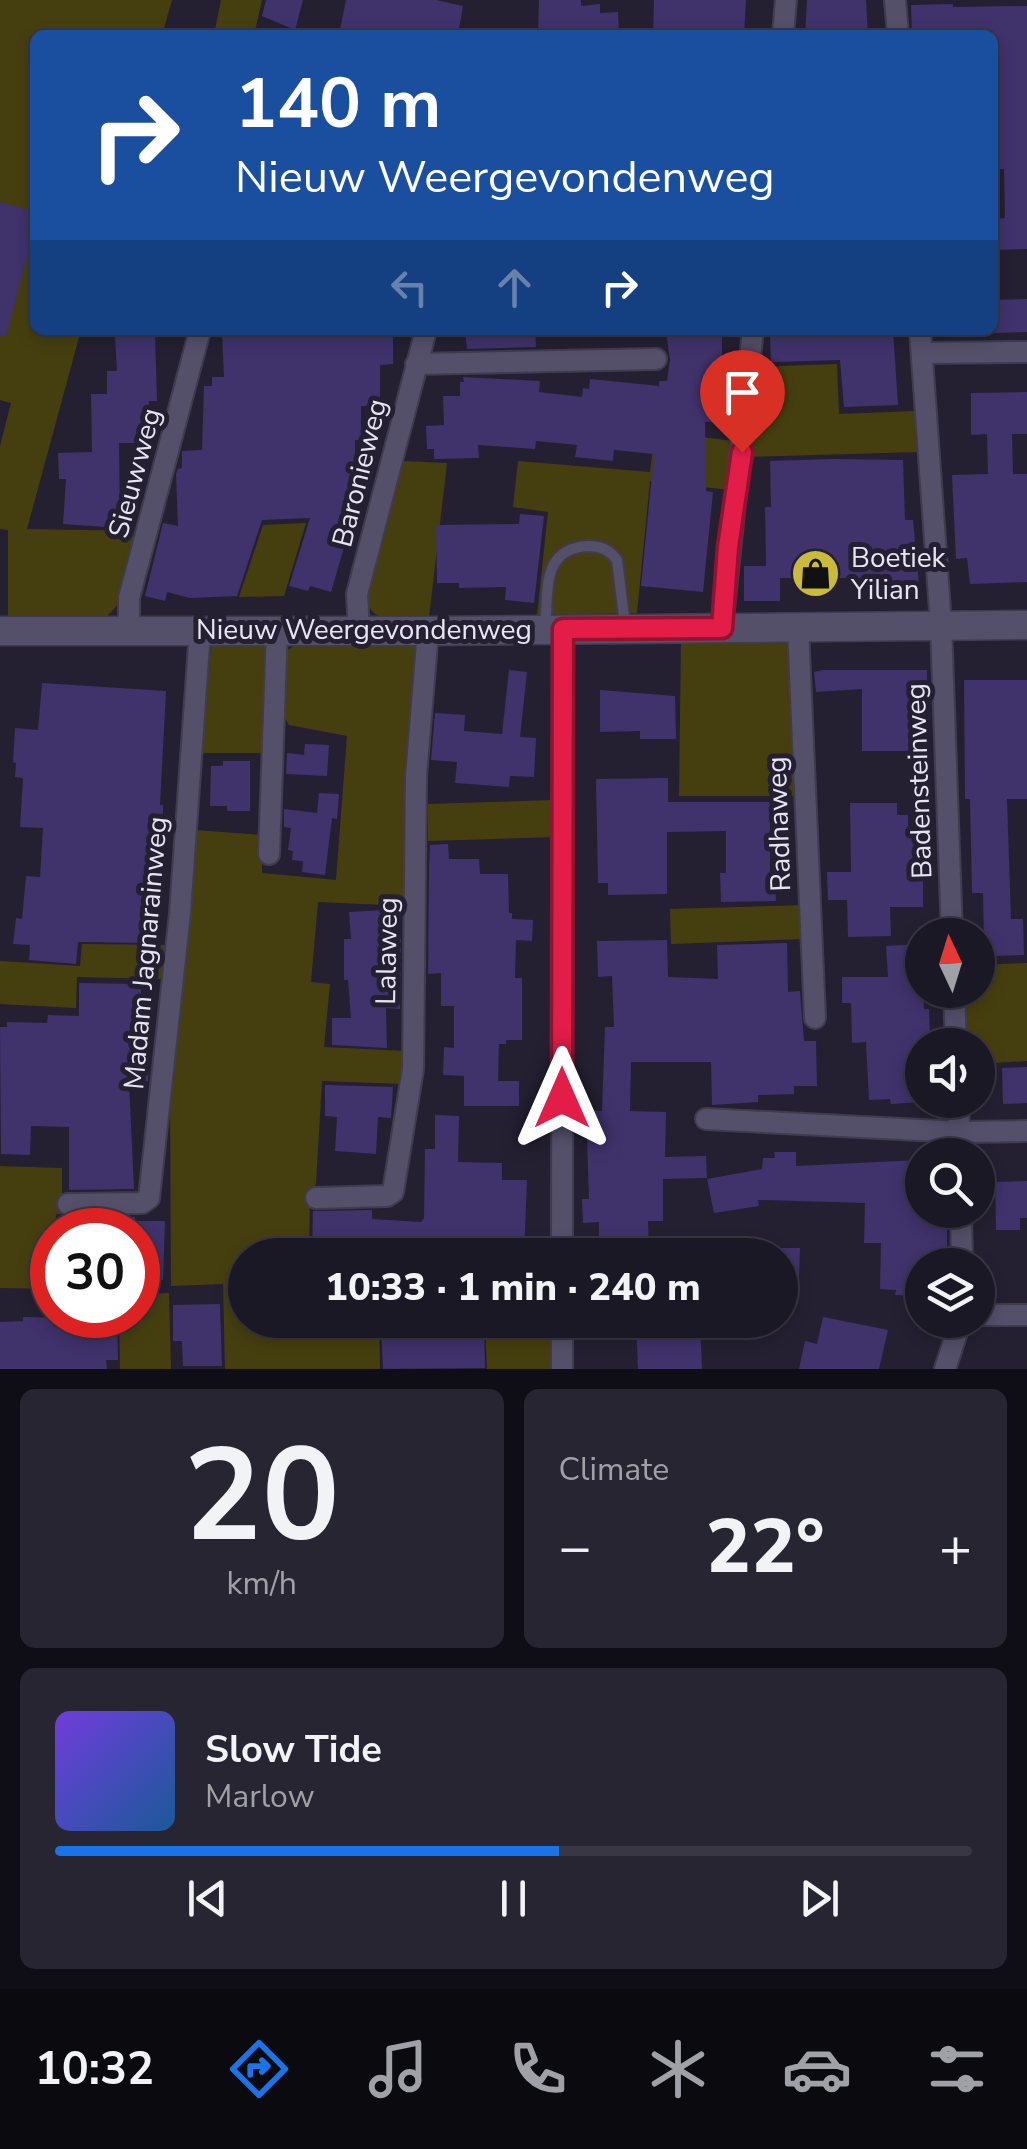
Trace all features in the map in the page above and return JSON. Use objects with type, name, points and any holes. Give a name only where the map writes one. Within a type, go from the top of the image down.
[{"type":"street","points":[[783,30],[786,0]]},
{"type":"street","points":[[895,0],[898,30]]},
{"type":"street","name":"Sieuwweg","points":[[129,630],[130,598],[199,335]]},
{"type":"street","name":"Baronieweg","points":[[358,631],[357,594],[425,335]]},
{"type":"street","points":[[722,628],[752,335]]},
{"type":"street","name":"Badensteinweg","points":[[920,335],[940,626],[951,918]]},
{"type":"street","points":[[922,353],[1027,352]]},
{"type":"street","points":[[416,364],[656,359]]},
{"type":"street","name":"Nieuw Weergevondenweg","points":[[0,630],[1027,626]]},
{"type":"street","name":"Radhaweg","points":[[798,628],[814,1018]]},
{"type":"street","points":[[269,854],[277,630]]},
{"type":"street","points":[[554,630],[562,1238]]},
{"type":"street","name":"Madam Jagnarainweg","points":[[68,1204],[142,1203],[149,1198],[180,913],[200,631]]},
{"type":"street","name":"Lalaweg","points":[[316,1198],[387,1196],[393,1192],[413,1069],[416,776],[428,631]]},
{"type":"street","points":[[959,1118],[959,1138]]},
{"type":"street","points":[[706,1119],[1027,1132]]},
{"type":"street","points":[[995,1315],[1027,1315]]},
{"type":"street","points":[[562,1338],[562,1369]]},
{"type":"street","points":[[945,1369],[955,1338]]},
{"type":"lane","points":[[554,630],[552,566],[556,557],[576,547],[598,546],[617,560],[626,629]]},
{"type":"shaded area","points":[[0,0],[172,0],[163,30],[30,30],[30,335],[80,335],[27,529],[141,531],[125,591],[104,618],[8,617],[8,530],[0,529],[0,446],[11,403],[0,400]]},
{"type":"shaded area","points":[[221,0],[262,0],[255,30],[215,30]]},
{"type":"shaded area","points":[[837,364],[839,414],[916,411],[919,452],[747,457],[756,367]]},
{"type":"shaded area","points":[[655,432],[735,441],[730,490],[650,481],[637,613],[537,615],[548,512],[513,507],[518,461],[650,472]]},
{"type":"shaded area","points":[[401,461],[447,463],[429,618],[382,617],[369,607],[366,597]]},
{"type":"shaded area","points":[[306,523],[284,596],[239,597],[263,525]]},
{"type":"shaded area","points":[[787,640],[795,683],[800,796],[679,796],[681,642]]},
{"type":"shaded area","points":[[211,645],[271,645],[265,753],[202,753]]},
{"type":"shaded area","points":[[294,646],[423,646],[408,906],[318,902],[311,982],[330,984],[324,1047],[406,1051],[404,1084],[322,1081],[309,1238],[228,1238],[228,1338],[379,1338],[380,1369],[225,1369],[223,1284],[171,1286],[170,1081],[194,830],[263,835],[262,873],[336,880],[347,736],[289,725],[282,713],[284,653]]},
{"type":"shaded area","points":[[553,800],[554,837],[428,841],[428,804]]},
{"type":"shaded area","points":[[804,905],[805,939],[671,944],[670,909]]},
{"type":"shaded area","points":[[82,944],[169,945],[165,979],[77,977],[76,1008],[0,1004],[0,961],[80,966]]},
{"type":"shaded area","points":[[1027,963],[1027,1061],[995,1063],[995,1028],[965,1028],[965,1008],[995,1008],[995,964]]},
{"type":"shaded area","points":[[0,1166],[62,1168],[62,1208],[30,1208],[30,1289],[0,1288]]},
{"type":"shaded area","points":[[160,1293],[169,1293],[171,1369],[120,1369],[119,1338],[160,1338]]},
{"type":"shaded area","points":[[486,1338],[552,1338],[551,1369],[487,1369]]},
{"type":"building","points":[[266,0],[303,0],[295,30],[262,16]]},
{"type":"building","points":[[346,0],[436,0],[463,6],[459,30],[340,30]]},
{"type":"building","points":[[539,0],[581,0],[581,6],[600,4],[600,13],[618,12],[619,30],[538,30]]},
{"type":"building","points":[[654,0],[746,0],[744,30],[653,30]]},
{"type":"building","points":[[807,0],[866,0],[868,30],[805,30]]},
{"type":"building","points":[[911,5],[1027,6],[1027,249],[998,250],[998,219],[1005,218],[1004,169],[998,169],[998,30],[912,30]]},
{"type":"building","points":[[0,202],[30,210],[26,232],[30,233],[30,244],[6,336],[0,335]]},
{"type":"building","points":[[1027,299],[1027,332],[998,333],[998,300]]},
{"type":"building","points":[[155,335],[157,401],[149,401],[150,434],[140,435],[140,443],[119,443],[120,528],[63,524],[66,479],[59,479],[58,453],[92,452],[91,394],[107,394],[107,371],[117,371],[115,336]]},
{"type":"building","points":[[222,335],[393,335],[393,364],[380,365],[380,406],[361,406],[361,440],[355,440],[358,510],[331,592],[289,586],[310,518],[262,520],[237,596],[190,598],[167,592],[165,601],[145,596],[163,523],[178,526],[176,474],[182,468],[182,451],[202,450],[204,386],[212,386],[212,377],[224,377]]},
{"type":"building","points":[[466,335],[535,335],[536,347],[467,349]]},
{"type":"building","points":[[666,335],[722,335],[722,364],[715,364],[717,422],[705,422],[706,491],[713,492],[703,592],[641,586],[654,454],[614,450],[613,461],[575,457],[577,445],[536,441],[535,449],[478,445],[479,458],[434,459],[434,449],[427,449],[426,426],[444,425],[443,396],[460,396],[463,377],[540,381],[539,392],[582,397],[583,388],[589,389],[590,379],[659,386],[659,381],[667,381],[670,360]]},
{"type":"building","points":[[770,335],[893,335],[898,405],[844,407],[840,360],[771,362]]},
{"type":"building","points":[[1027,392],[1027,434],[1012,434],[1013,474],[1027,474],[1027,582],[970,584],[967,558],[956,559],[952,475],[988,474],[987,434],[971,435],[971,393]]},
{"type":"building","points":[[903,460],[905,520],[913,520],[920,595],[861,600],[860,578],[780,578],[780,601],[744,601],[744,566],[766,566],[765,507],[771,507],[770,461]]},
{"type":"building","points":[[520,514],[544,516],[534,603],[505,600],[506,587],[459,588],[459,583],[437,583],[436,525],[519,524]]},
{"type":"building","points":[[509,670],[527,672],[520,737],[536,738],[534,777],[510,776],[509,787],[455,783],[457,762],[431,760],[435,713],[465,715],[464,731],[502,734]]},
{"type":"building","points":[[927,670],[927,751],[862,751],[862,689],[816,692],[814,672]]},
{"type":"building","points":[[964,680],[1027,680],[1027,799],[1007,799],[1011,919],[1023,919],[1024,955],[995,956],[995,918],[984,918],[983,893],[972,893],[970,799],[965,799]]},
{"type":"building","points":[[42,683],[166,691],[160,805],[163,841],[156,841],[153,909],[146,909],[146,943],[78,942],[76,964],[29,960],[30,945],[13,944],[16,918],[22,919],[26,876],[40,877],[43,828],[20,827],[23,778],[15,777],[15,728],[38,730]]},
{"type":"building","points":[[600,690],[675,696],[676,739],[640,739],[640,731],[600,732]]},
{"type":"building","points":[[305,744],[329,745],[327,776],[286,774],[287,753],[304,755]]},
{"type":"building","points":[[223,761],[250,761],[250,811],[210,806],[211,766],[223,766]]},
{"type":"building","points":[[668,778],[668,802],[770,802],[770,872],[775,872],[776,901],[721,902],[720,873],[726,873],[726,831],[667,832],[667,894],[608,895],[608,883],[598,883],[596,779]]},
{"type":"building","points":[[319,793],[339,794],[325,875],[302,872],[303,861],[292,860],[293,851],[288,850],[291,828],[284,827],[284,809],[317,813]]},
{"type":"building","points":[[850,803],[897,803],[897,815],[908,815],[908,832],[929,831],[929,856],[923,856],[923,907],[890,907],[891,936],[848,937],[847,900],[828,900],[827,872],[851,872]]},
{"type":"building","points":[[448,844],[449,859],[479,859],[480,874],[508,874],[512,919],[533,920],[532,941],[516,940],[515,978],[522,978],[522,1040],[499,1044],[498,1081],[519,1081],[519,1106],[464,1106],[464,1076],[443,1075],[444,1047],[454,1048],[454,1006],[441,1006],[441,973],[428,974],[429,866],[430,845]]},
{"type":"building","points":[[385,910],[387,938],[401,938],[400,1009],[386,1008],[387,1048],[332,1045],[332,1018],[351,1018],[348,980],[344,980],[344,939],[351,939],[349,912]]},
{"type":"building","points":[[667,940],[668,977],[718,979],[717,945],[787,943],[788,992],[800,991],[804,1041],[816,1041],[817,1086],[794,1086],[794,1094],[758,1095],[758,1102],[712,1105],[711,1062],[631,1062],[630,1111],[666,1112],[665,1157],[706,1156],[707,1178],[663,1179],[663,1221],[648,1221],[648,1238],[599,1238],[599,1222],[583,1223],[582,1199],[589,1199],[586,1110],[602,1111],[605,1027],[614,1027],[612,976],[598,977],[597,941]]},
{"type":"building","points":[[905,945],[905,1008],[929,1009],[930,1028],[905,1028],[905,1103],[869,1100],[866,1042],[852,1043],[851,1003],[842,1003],[842,977],[888,977],[886,946]]},
{"type":"building","points":[[79,983],[141,984],[141,1014],[133,1014],[134,1058],[149,1058],[149,1069],[148,1081],[129,1082],[134,1189],[69,1190],[69,1127],[31,1126],[30,1155],[1,1154],[0,1027],[7,1027],[7,1022],[47,1023],[48,1015],[79,1016]]},
{"type":"building","points":[[1027,1067],[1027,1103],[1003,1104],[1002,1068]]},
{"type":"building","points":[[325,1085],[393,1087],[391,1118],[378,1117],[376,1154],[335,1151],[337,1117],[325,1116]]},
{"type":"building","points":[[435,1115],[459,1116],[458,1162],[502,1163],[502,1180],[527,1180],[525,1238],[312,1238],[313,1211],[372,1210],[372,1219],[421,1222],[425,1149],[435,1149]]},
{"type":"building","points":[[774,1152],[796,1152],[796,1166],[905,1161],[905,1228],[947,1228],[947,1248],[905,1248],[905,1295],[895,1295],[896,1290],[880,1289],[881,1243],[864,1243],[865,1203],[758,1200],[759,1206],[714,1213],[707,1179],[762,1169],[763,1158],[775,1158]]},
{"type":"building","points":[[1027,1181],[1027,1218],[1020,1218],[1020,1230],[996,1230],[995,1182]]},
{"type":"building","points":[[160,1221],[165,1221],[160,1280]]},
{"type":"building","points":[[220,1304],[222,1366],[183,1366],[182,1341],[173,1341],[173,1305]]},
{"type":"building","points":[[23,1317],[30,1317],[30,1338],[118,1338],[118,1360],[106,1360],[107,1369],[0,1369],[0,1322],[23,1321]]},
{"type":"building","points":[[823,1317],[888,1330],[879,1369],[799,1369],[805,1341],[817,1344]]},
{"type":"building","points":[[382,1338],[484,1338],[485,1368],[383,1369]]},
{"type":"building","points":[[637,1338],[701,1338],[702,1369],[638,1369]]},
{"type":"place","name":"Boetiek Yilian","points":[[816,574]]},
{"type":"route","points":[[562,1098],[563,629],[722,628],[728,547],[742,452]]}]
